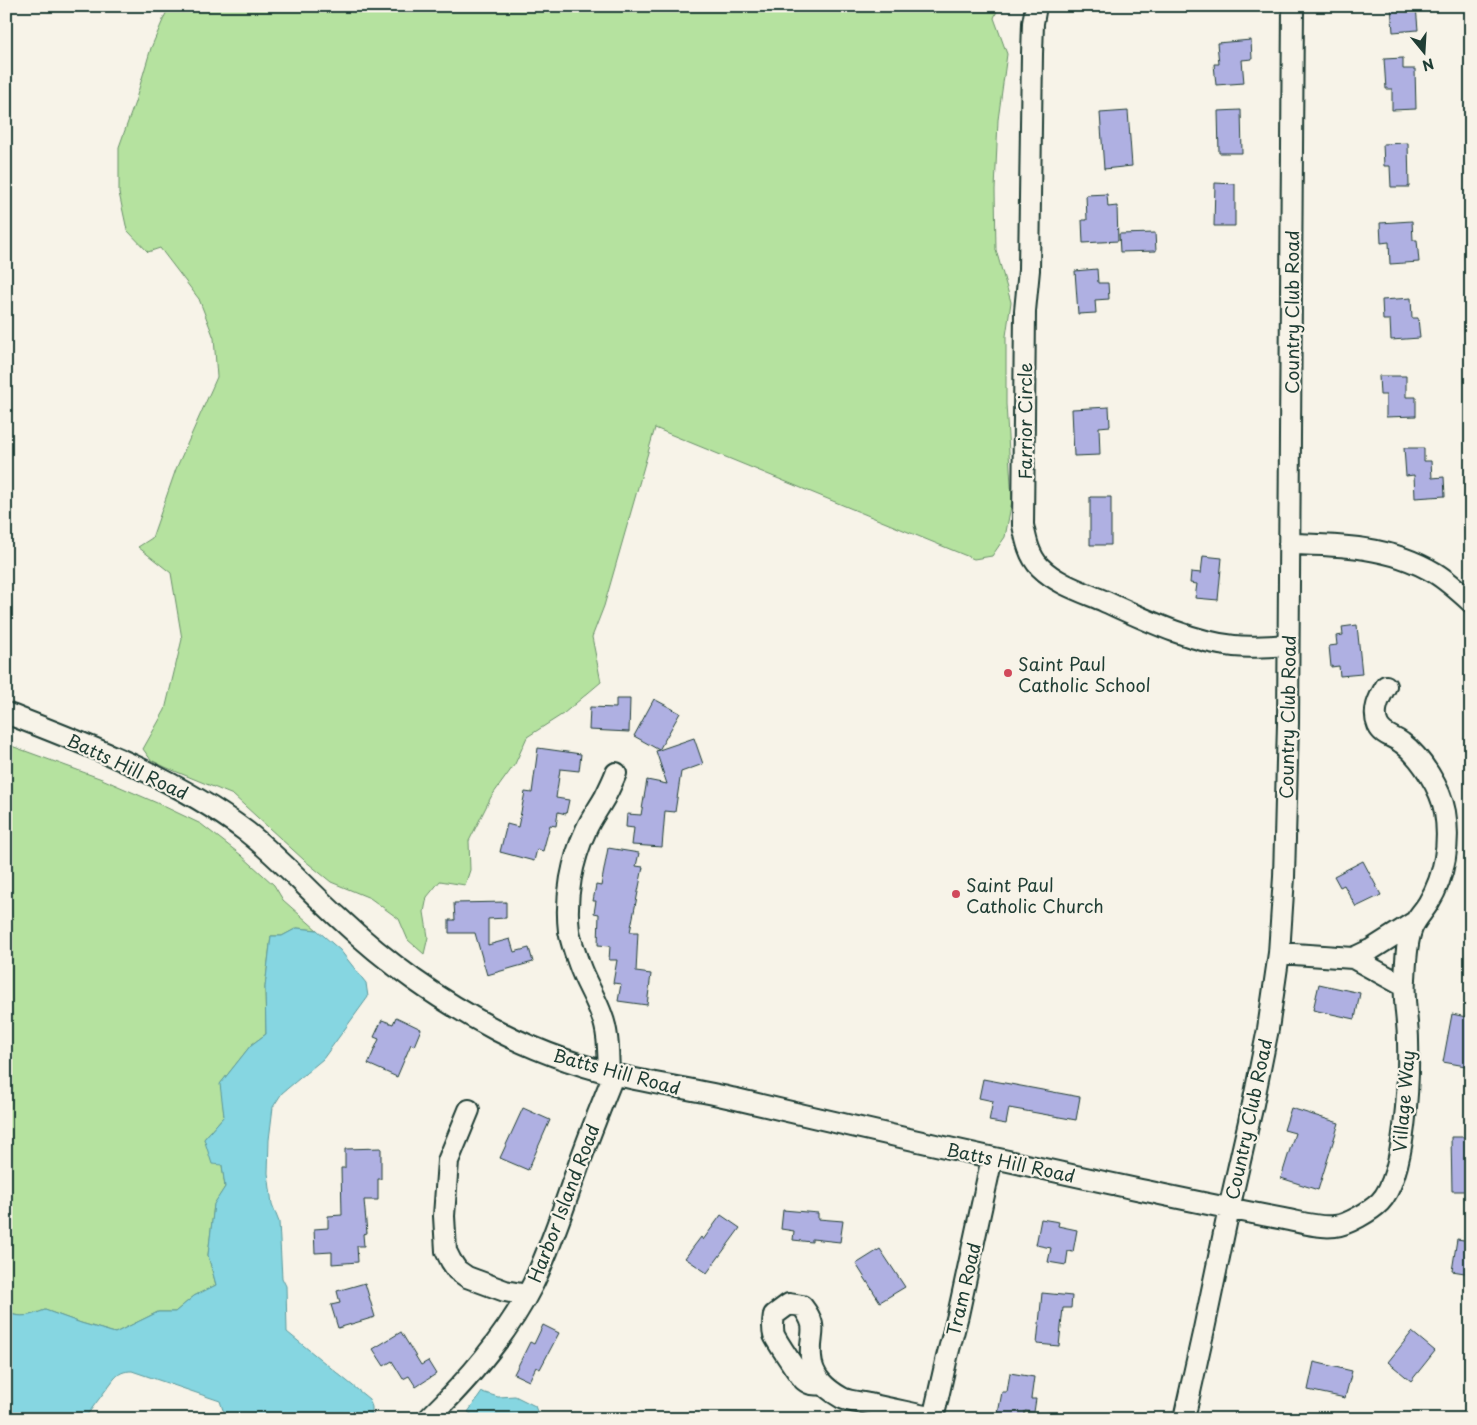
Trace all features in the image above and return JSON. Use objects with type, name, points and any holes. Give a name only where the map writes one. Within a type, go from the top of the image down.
[{"type":"street","name":"Farrior Circle","points":[[1036,6],[1033,23],[1032,54],[1029,270],[1025,311],[1023,525],[1027,545],[1040,567],[1054,579],[1152,622],[1198,639],[1234,646],[1288,645]]},
{"type":"street","name":"Country Club Road","points":[[1184,1419],[1253,1104],[1268,1029],[1279,954],[1284,877],[1288,723],[1293,6]]},
{"type":"street","points":[[1289,544],[1330,544],[1392,554],[1435,573],[1471,602]]},
{"type":"street","name":"Village Way","points":[[1353,958],[1372,949],[1413,923],[1429,903],[1440,880],[1446,857],[1446,815],[1441,796],[1417,757],[1401,742],[1382,732],[1377,723],[1376,711],[1379,697],[1386,686]]},
{"type":"street","name":"Batts Hill Road","points":[[6,713],[108,753],[180,788],[214,809],[278,858],[335,915],[396,968],[429,992],[466,1014],[544,1052],[611,1073],[1229,1209]]},
{"type":"street","points":[[611,1073],[605,1026],[572,943],[568,916],[571,883],[580,845],[616,772]]},
{"type":"street","name":"Village Way","points":[[1229,1209],[1320,1226],[1338,1226],[1354,1220],[1382,1200],[1393,1177],[1404,1135],[1408,1039],[1404,986],[1408,943],[1413,923]]},
{"type":"street","name":"Village Way","points":[[1279,954],[1353,958],[1404,986]]},
{"type":"street","name":"Harbor Island Road","points":[[428,1419],[460,1386],[495,1344],[527,1294],[545,1257],[611,1073]]},
{"type":"street","points":[[469,1110],[448,1161],[444,1216],[446,1251],[450,1261],[467,1278],[506,1291],[527,1294]]},
{"type":"street","name":"Tram Road","points":[[933,1418],[958,1316],[992,1158]]},
{"type":"street","points":[[822,1384],[844,1399],[933,1418]]},
{"type":"green space","points":[[169,6],[999,6],[994,18],[1007,54],[998,120],[995,190],[996,250],[1011,302],[1006,336],[1006,404],[1012,501],[1005,537],[992,556],[974,559],[655,428],[604,606],[592,637],[601,682],[563,714],[527,737],[515,764],[491,797],[469,841],[470,870],[465,885],[440,881],[427,897],[424,912],[428,937],[424,954],[408,940],[399,919],[370,898],[331,882],[233,795],[151,760],[143,749],[165,710],[182,639],[171,573],[138,547],[152,538],[176,469],[217,377],[214,338],[199,299],[160,248],[148,252],[127,230],[119,193],[119,147],[151,48]]},
{"type":"green space","points":[[6,744],[102,779],[201,824],[241,855],[274,885],[283,900],[317,930],[297,928],[282,936],[271,936],[265,987],[266,1034],[251,1045],[221,1083],[224,1116],[204,1139],[222,1165],[225,1187],[214,1205],[208,1255],[216,1285],[194,1296],[175,1312],[158,1312],[115,1333],[45,1310],[26,1316],[6,1313]]},
{"type":"water","points":[[297,928],[317,930],[340,950],[366,983],[368,997],[323,1059],[282,1093],[273,1107],[268,1173],[272,1204],[279,1222],[282,1278],[286,1286],[287,1332],[369,1399],[372,1407],[372,1419],[236,1419],[223,1410],[220,1401],[132,1371],[127,1371],[116,1377],[84,1419],[6,1419],[6,1313],[26,1316],[45,1310],[115,1333],[158,1312],[175,1312],[194,1296],[216,1285],[208,1255],[214,1204],[225,1187],[222,1165],[212,1164],[204,1139],[224,1116],[220,1084],[251,1045],[266,1034],[265,987],[271,936],[282,936]]},
{"type":"water","points":[[482,1392],[498,1397],[515,1396],[535,1406],[540,1419],[479,1419],[468,1412]]},
{"type":"building","points":[[1391,6],[1416,6],[1418,30],[1393,32]]},
{"type":"building","points":[[1251,40],[1252,59],[1242,60],[1244,83],[1216,85],[1214,64],[1219,64],[1217,43]]},
{"type":"building","points":[[1403,58],[1403,69],[1415,69],[1416,109],[1392,110],[1392,89],[1386,89],[1384,59]]},
{"type":"building","points":[[1241,110],[1242,153],[1219,153],[1218,111]]},
{"type":"building","points":[[1128,111],[1132,166],[1104,169],[1100,113]]},
{"type":"building","points":[[1408,143],[1409,187],[1391,187],[1390,166],[1384,166],[1383,144]]},
{"type":"building","points":[[1215,183],[1235,184],[1235,226],[1214,226]]},
{"type":"building","points":[[1107,194],[1108,207],[1117,206],[1118,241],[1083,243],[1082,220],[1087,220],[1086,195]]},
{"type":"building","points":[[1412,221],[1413,240],[1417,240],[1419,262],[1390,264],[1389,242],[1381,243],[1380,223]]},
{"type":"building","points":[[1155,233],[1156,251],[1120,252],[1119,234]]},
{"type":"building","points":[[1097,269],[1098,283],[1108,283],[1109,299],[1095,300],[1096,313],[1078,314],[1075,271]]},
{"type":"building","points":[[1411,298],[1412,318],[1418,318],[1420,338],[1391,340],[1390,320],[1383,320],[1382,300]]},
{"type":"building","points":[[1379,376],[1406,376],[1406,397],[1416,397],[1416,416],[1386,417],[1386,395],[1380,395]]},
{"type":"building","points":[[1109,407],[1110,426],[1099,427],[1100,455],[1074,456],[1072,409]]},
{"type":"building","points":[[1404,448],[1424,448],[1424,461],[1431,461],[1432,478],[1444,477],[1445,496],[1415,498],[1414,475],[1406,476]]},
{"type":"building","points":[[1090,497],[1111,497],[1111,545],[1090,545]]},
{"type":"building","points":[[1203,556],[1222,558],[1218,600],[1195,598],[1197,584],[1190,583],[1191,572],[1201,573]]},
{"type":"building","points":[[1357,625],[1362,674],[1340,676],[1339,666],[1331,667],[1329,646],[1337,645],[1336,636],[1343,635],[1342,627]]},
{"type":"building","points":[[616,699],[630,699],[629,732],[589,730],[590,707],[616,708]]},
{"type":"building","points":[[654,699],[680,713],[659,750],[634,736]]},
{"type":"building","points":[[694,738],[703,764],[681,772],[675,812],[665,811],[662,847],[632,845],[634,828],[626,827],[627,814],[641,815],[647,780],[667,784],[656,751]]},
{"type":"building","points":[[538,748],[581,754],[579,771],[560,769],[556,798],[569,800],[566,814],[558,812],[556,826],[550,825],[543,851],[537,849],[534,861],[500,852],[507,824],[518,827],[525,792],[532,793]]},
{"type":"building","points":[[608,848],[639,853],[636,866],[643,867],[630,932],[638,932],[636,972],[651,974],[647,1005],[618,1001],[621,984],[613,983],[617,960],[609,960],[610,946],[598,945],[599,914],[594,913],[596,901],[593,901],[596,885],[601,886]]},
{"type":"building","points":[[1363,861],[1381,895],[1356,907],[1344,885],[1340,887],[1334,876]]},
{"type":"building","points":[[506,902],[506,918],[488,919],[488,945],[510,939],[514,952],[529,948],[533,962],[487,975],[475,933],[449,933],[449,920],[455,920],[454,903]]},
{"type":"building","points":[[1319,984],[1360,993],[1355,1019],[1313,1010]]},
{"type":"building","points":[[1452,1014],[1471,1018],[1471,1067],[1443,1062]]},
{"type":"building","points":[[396,1017],[421,1029],[414,1046],[411,1044],[397,1077],[368,1064],[379,1039],[374,1037],[382,1020],[393,1024]]},
{"type":"building","points":[[983,1079],[1080,1097],[1076,1120],[1009,1108],[1006,1124],[989,1121],[993,1101],[979,1098]]},
{"type":"building","points":[[523,1108],[550,1120],[528,1170],[500,1158]]},
{"type":"building","points":[[1291,1108],[1339,1123],[1318,1190],[1281,1178],[1295,1133],[1284,1130]]},
{"type":"building","points":[[1451,1137],[1471,1137],[1471,1191],[1452,1191]]},
{"type":"building","points":[[381,1148],[381,1179],[378,1179],[378,1200],[364,1200],[367,1233],[363,1234],[364,1246],[357,1246],[358,1262],[332,1264],[332,1252],[315,1253],[314,1229],[328,1228],[328,1216],[342,1215],[341,1168],[345,1168],[345,1149]]},
{"type":"building","points":[[783,1210],[818,1213],[818,1219],[843,1221],[840,1242],[812,1239],[812,1242],[793,1240],[794,1231],[781,1229]]},
{"type":"building","points":[[721,1215],[740,1228],[707,1273],[685,1258],[701,1237],[703,1240]]},
{"type":"building","points":[[1041,1219],[1059,1222],[1058,1226],[1077,1230],[1073,1252],[1068,1251],[1066,1265],[1048,1262],[1051,1248],[1036,1245]]},
{"type":"building","points":[[1457,1239],[1471,1241],[1471,1274],[1452,1271]]},
{"type":"building","points":[[880,1249],[905,1287],[880,1302],[856,1264]]},
{"type":"building","points":[[365,1283],[375,1317],[338,1328],[331,1305],[340,1303],[337,1291]]},
{"type":"building","points":[[1042,1293],[1072,1296],[1071,1308],[1063,1308],[1059,1346],[1037,1344]]},
{"type":"building","points":[[543,1325],[559,1333],[540,1369],[536,1367],[529,1381],[514,1374],[530,1342],[534,1344]]},
{"type":"building","points":[[401,1332],[421,1365],[428,1361],[436,1374],[416,1387],[409,1376],[403,1379],[392,1361],[384,1366],[373,1349]]},
{"type":"building","points":[[1412,1332],[1435,1351],[1411,1381],[1388,1362]]},
{"type":"building","points":[[1314,1362],[1352,1371],[1345,1398],[1308,1390]]},
{"type":"building","points":[[1010,1373],[1034,1377],[1031,1399],[1036,1399],[1034,1412],[1025,1411],[1024,1419],[997,1419],[1002,1392],[1007,1392]]},
{"type":"place","name":"Saint Paul Catholic School","points":[[1008,673]]},
{"type":"place","name":"Saint Paul Catholic Church","points":[[956,894]]}]
